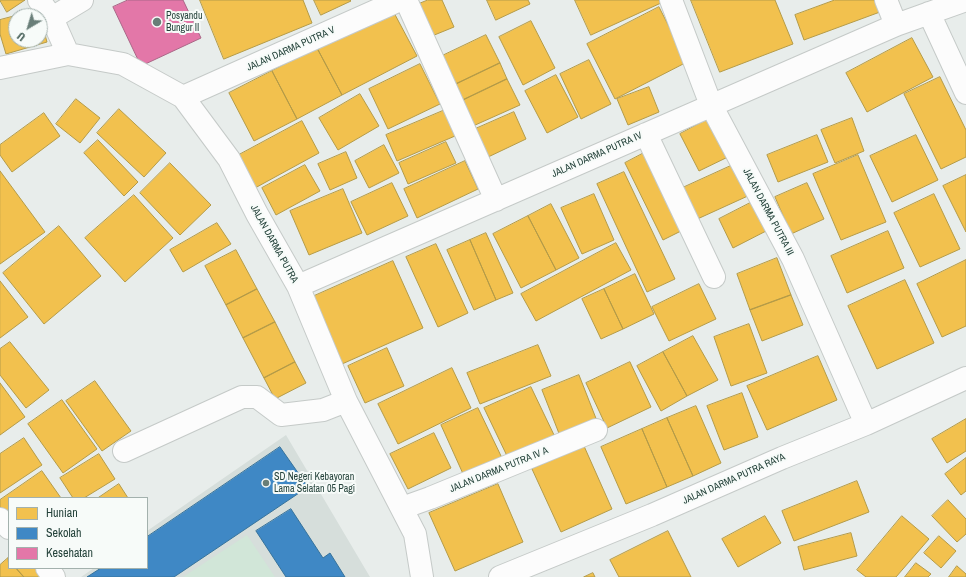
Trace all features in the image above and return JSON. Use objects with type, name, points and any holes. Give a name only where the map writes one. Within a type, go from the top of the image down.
[{"type":"street","points":[[39,0],[52,18],[68,54]]},
{"type":"street","points":[[52,18],[82,0]]},
{"type":"street","name":"JALAN DARMA PUTRA V","points":[[183,97],[400,0]]},
{"type":"street","points":[[406,0],[496,200]]},
{"type":"street","name":"JALAN DARMA PUTRA III","points":[[671,0],[711,105],[793,259],[866,424]]},
{"type":"street","points":[[886,0],[896,25]]},
{"type":"street","name":"JALAN DARMA PUTRA IV","points":[[298,286],[896,25],[966,0]]},
{"type":"street","points":[[929,13],[966,93]]},
{"type":"street","name":"JALAN DARMA PUTRA","points":[[0,68],[68,54],[123,64],[183,97],[229,159],[257,214],[298,286],[346,401],[415,534],[417,575]]},
{"type":"street","points":[[646,134],[714,277]]},
{"type":"street","name":"JALAN DARMA PUTRA RAYA","points":[[500,577],[652,515],[782,458],[866,424],[966,378]]},
{"type":"street","points":[[124,451],[242,397],[257,397],[281,415],[323,410],[346,401]]},
{"type":"street","name":"JALAN DARMA PUTRA IV A","points":[[402,508],[596,430]]},
{"type":"street","points":[[0,519],[8,527]]},
{"type":"street","points":[[47,569],[54,577]]},
{"type":"shaded area","name":"SD Negeri Kebayoran Lama Selatan 05 Pagi","points":[[286,435],[370,577],[81,577],[93,569],[148,569],[148,530]]},
{"type":"green space","points":[[247,535],[275,577],[183,577]]},
{"type":"building: Hunian","points":[[0,0],[25,0],[13,8],[8,8],[7,12]]},
{"type":"building: Hunian","points":[[200,0],[303,0],[312,23],[224,59]]},
{"type":"building: Hunian","points":[[314,0],[350,0],[351,1],[321,15]]},
{"type":"building: Hunian","points":[[428,0],[442,0],[454,27],[427,38],[414,6]]},
{"type":"building: Hunian","points":[[487,0],[528,0],[530,4],[496,20]]},
{"type":"building: Hunian","points":[[575,0],[660,0],[661,3],[591,35]]},
{"type":"building: Hunian","points":[[691,0],[775,0],[793,44],[720,72]]},
{"type":"building: Hunian","points":[[835,0],[875,0],[880,12],[804,40],[795,15]]},
{"type":"building: Hunian","points":[[659,7],[687,62],[615,99],[587,44]]},
{"type":"building: Hunian","points":[[392,9],[417,56],[342,95],[317,48]]},
{"type":"building: Hunian","points":[[8,18],[8,48],[26,48],[6,54],[0,34],[0,20]]},
{"type":"building: Hunian","points":[[531,21],[555,68],[523,85],[499,37]]},
{"type":"building: Hunian","points":[[486,35],[500,63],[454,85],[440,57]]},
{"type":"building: Hunian","points":[[912,38],[933,77],[867,112],[846,73]]},
{"type":"building: Hunian","points":[[317,48],[342,95],[297,119],[272,71]]},
{"type":"building: Hunian","points":[[589,60],[611,104],[581,119],[560,74]]},
{"type":"building: Hunian","points":[[500,63],[507,79],[461,101],[454,85]]},
{"type":"building: Hunian","points":[[420,64],[440,104],[388,129],[369,89]]},
{"type":"building: Hunian","points":[[272,71],[297,119],[254,141],[229,93]]},
{"type":"building: Hunian","points":[[556,75],[578,117],[547,133],[525,91]]},
{"type":"building: Hunian","points":[[940,77],[966,130],[966,157],[941,169],[904,94]]},
{"type":"building: Hunian","points":[[507,79],[520,105],[473,126],[461,101]]},
{"type":"building: Hunian","points":[[649,87],[659,112],[628,125],[617,99]]},
{"type":"building: Hunian","points":[[360,94],[379,126],[338,150],[319,118]]},
{"type":"building: Hunian","points":[[76,99],[100,118],[80,143],[56,124]]},
{"type":"building: Hunian","points":[[119,109],[166,153],[144,177],[97,133]]},
{"type":"building: Hunian","points":[[445,110],[455,136],[397,161],[386,135]]},
{"type":"building: Hunian","points":[[514,112],[526,139],[486,158],[473,130]]},
{"type":"building: Hunian","points":[[44,113],[60,136],[12,172],[0,155],[0,145]]},
{"type":"building: Hunian","points":[[712,117],[732,155],[699,171],[680,134]]},
{"type":"building: Hunian","points":[[852,118],[864,151],[835,163],[821,130]]},
{"type":"building: Hunian","points":[[302,121],[319,153],[255,188],[237,156]]},
{"type":"building: Hunian","points":[[817,135],[828,162],[778,182],[767,155]]},
{"type":"building: Hunian","points":[[916,135],[938,180],[892,202],[870,156]]},
{"type":"building: Hunian","points":[[98,140],[138,182],[124,196],[84,153]]},
{"type":"building: Hunian","points":[[446,142],[456,163],[408,184],[399,163]]},
{"type":"building: Hunian","points":[[384,145],[399,173],[369,188],[355,161]]},
{"type":"building: Hunian","points":[[346,152],[357,178],[330,190],[318,164]]},
{"type":"building: Hunian","points":[[644,153],[683,230],[663,240],[625,163]]},
{"type":"building: Hunian","points":[[858,155],[886,222],[841,240],[813,174]]},
{"type":"building: Hunian","points":[[465,161],[478,189],[417,218],[404,189]]},
{"type":"building: Hunian","points":[[170,163],[211,205],[180,235],[140,193]]},
{"type":"building: Hunian","points":[[735,164],[750,195],[693,221],[678,190]]},
{"type":"building: Hunian","points":[[305,165],[320,191],[276,215],[262,188]]},
{"type":"building: Hunian","points":[[0,171],[45,232],[0,264]]},
{"type":"building: Hunian","points":[[624,172],[675,279],[647,292],[597,184]]},
{"type":"building: Hunian","points":[[966,175],[966,232],[943,186]]},
{"type":"building: Hunian","points":[[392,183],[408,216],[367,235],[351,202]]},
{"type":"building: Hunian","points":[[807,183],[824,219],[791,234],[775,197]]},
{"type":"building: Hunian","points":[[343,189],[362,233],[309,255],[290,211]]},
{"type":"building: Hunian","points":[[594,194],[614,240],[582,254],[561,208]]},
{"type":"building: Hunian","points":[[934,194],[960,249],[920,267],[894,213]]},
{"type":"building: Hunian","points":[[134,195],[173,238],[125,282],[85,238]]},
{"type":"building: Hunian","points":[[756,200],[770,229],[733,248],[719,219]]},
{"type":"building: Hunian","points":[[551,204],[579,258],[556,270],[528,216]]},
{"type":"building: Hunian","points":[[528,216],[556,270],[521,288],[493,234]]},
{"type":"building: Hunian","points":[[217,223],[231,244],[183,272],[170,250]]},
{"type":"building: Hunian","points":[[59,226],[101,276],[44,324],[3,273]]},
{"type":"building: Hunian","points":[[888,231],[904,268],[847,293],[831,256]]},
{"type":"building: Hunian","points":[[486,233],[513,293],[496,300],[470,240]]},
{"type":"building: Hunian","points":[[470,240],[496,300],[474,310],[447,250]]},
{"type":"building: Hunian","points":[[616,243],[631,270],[536,321],[521,294]]},
{"type":"building: Hunian","points":[[436,244],[468,313],[438,327],[406,257]]},
{"type":"building: Hunian","points":[[236,250],[257,289],[226,305],[205,266]]},
{"type":"building: Hunian","points":[[777,258],[791,295],[750,310],[737,274]]},
{"type":"building: Hunian","points":[[966,260],[966,326],[942,337],[917,284]]},
{"type":"building: Hunian","points":[[393,261],[423,328],[342,364],[312,297]]},
{"type":"building: Hunian","points":[[635,274],[654,314],[623,329],[604,289]]},
{"type":"building: Hunian","points":[[905,280],[934,343],[877,369],[848,306]]},
{"type":"building: Hunian","points":[[0,281],[28,317],[0,338]]},
{"type":"building: Hunian","points":[[699,284],[716,319],[669,341],[652,307]]},
{"type":"building: Hunian","points":[[257,289],[275,322],[243,338],[226,305]]},
{"type":"building: Hunian","points":[[604,289],[623,329],[601,339],[582,299]]},
{"type":"building: Hunian","points":[[791,295],[803,325],[762,341],[750,310]]},
{"type":"building: Hunian","points":[[275,322],[295,362],[264,378],[243,338]]},
{"type":"building: Hunian","points":[[749,324],[767,373],[731,386],[714,337]]},
{"type":"building: Hunian","points":[[693,336],[718,380],[687,396],[663,352]]},
{"type":"building: Hunian","points":[[10,342],[49,390],[26,408],[0,375],[0,349]]},
{"type":"building: Hunian","points":[[538,345],[551,376],[480,404],[467,373]]},
{"type":"building: Hunian","points":[[387,348],[404,386],[365,403],[348,366]]},
{"type":"building: Hunian","points":[[663,352],[687,396],[661,411],[637,366]]},
{"type":"building: Hunian","points":[[818,356],[837,400],[767,430],[747,386]]},
{"type":"building: Hunian","points":[[295,362],[306,383],[275,399],[264,378]]},
{"type":"building: Hunian","points":[[630,362],[651,407],[607,428],[586,383]]},
{"type":"building: Hunian","points":[[452,368],[471,408],[398,444],[378,404]]},
{"type":"building: Hunian","points":[[579,375],[597,421],[560,436],[542,390]]},
{"type":"building: Hunian","points":[[95,381],[131,431],[102,451],[66,401]]},
{"type":"building: Hunian","points":[[0,383],[25,417],[0,435]]},
{"type":"building: Hunian","points":[[531,387],[555,437],[508,458],[484,408]]},
{"type":"building: Hunian","points":[[742,393],[758,437],[724,450],[707,406]]},
{"type":"building: Hunian","points":[[62,400],[97,449],[63,473],[28,424]]},
{"type":"building: Hunian","points":[[696,406],[721,463],[693,476],[667,418]]},
{"type":"building: Hunian","points":[[478,408],[502,458],[464,476],[441,425]]},
{"type":"building: Hunian","points":[[667,418],[693,476],[667,487],[642,429]]},
{"type":"building: Hunian","points":[[966,419],[966,451],[947,463],[932,439]]},
{"type":"building: Hunian","points":[[642,429],[667,487],[626,504],[601,447]]},
{"type":"building: Hunian","points":[[434,433],[451,468],[408,489],[390,454]]},
{"type":"building: Hunian","points":[[24,438],[42,465],[0,493],[0,454]]},
{"type":"building: Hunian","points":[[584,446],[612,509],[561,532],[532,469]]},
{"type":"building: Hunian","points":[[99,454],[115,479],[86,497],[72,497],[60,478]]},
{"type":"building: Hunian","points":[[966,458],[966,491],[961,495],[945,474]]},
{"type":"building: Hunian","points":[[42,471],[60,497],[8,497],[8,519],[0,508],[0,500]]},
{"type":"building: Hunian","points":[[857,481],[869,512],[794,541],[782,511]]},
{"type":"building: Hunian","points":[[119,484],[127,497],[100,497]]},
{"type":"building: Hunian","points":[[498,484],[523,542],[455,571],[429,513]]},
{"type":"building: Hunian","points":[[948,500],[966,519],[966,534],[957,542],[932,516]]},
{"type":"building: Hunian","points":[[765,516],[781,543],[738,567],[722,539]]},
{"type":"building: Hunian","points":[[902,516],[929,539],[896,577],[866,577],[857,570]]},
{"type":"building: Hunian","points":[[668,531],[691,577],[619,577],[610,560]]},
{"type":"building: Hunian","points":[[851,533],[857,556],[804,570],[798,547]]},
{"type":"building: Hunian","points":[[939,536],[956,551],[941,568],[924,553]]},
{"type":"building: Hunian","points":[[8,558],[8,569],[17,569],[24,577],[0,577],[0,565]]},
{"type":"building: Hunian","points":[[916,563],[931,574],[928,577],[905,577]]},
{"type":"building: Hunian","points":[[957,566],[966,574],[966,577],[949,577]]},
{"type":"building: Hunian","points":[[17,569],[44,569],[51,577],[24,577]]},
{"type":"building: Hunian","points":[[593,573],[595,577],[584,577]]},
{"type":"building: Sekolah","points":[[280,447],[308,487],[174,577],[87,577],[99,569],[148,569],[148,536]]},
{"type":"building: Sekolah","points":[[291,509],[323,558],[330,553],[345,577],[286,577],[256,531]]},
{"type":"building: Kesehatan","name":"Posyandu Bungur II","points":[[128,0],[183,0],[201,38],[141,66],[113,7]]},
{"type":"place","name":"Posyandu Bungur II","points":[[157,22]]},
{"type":"place","name":"SD Negeri Kebayoran Lama Selatan 05 Pagi","points":[[266,483]]}]
